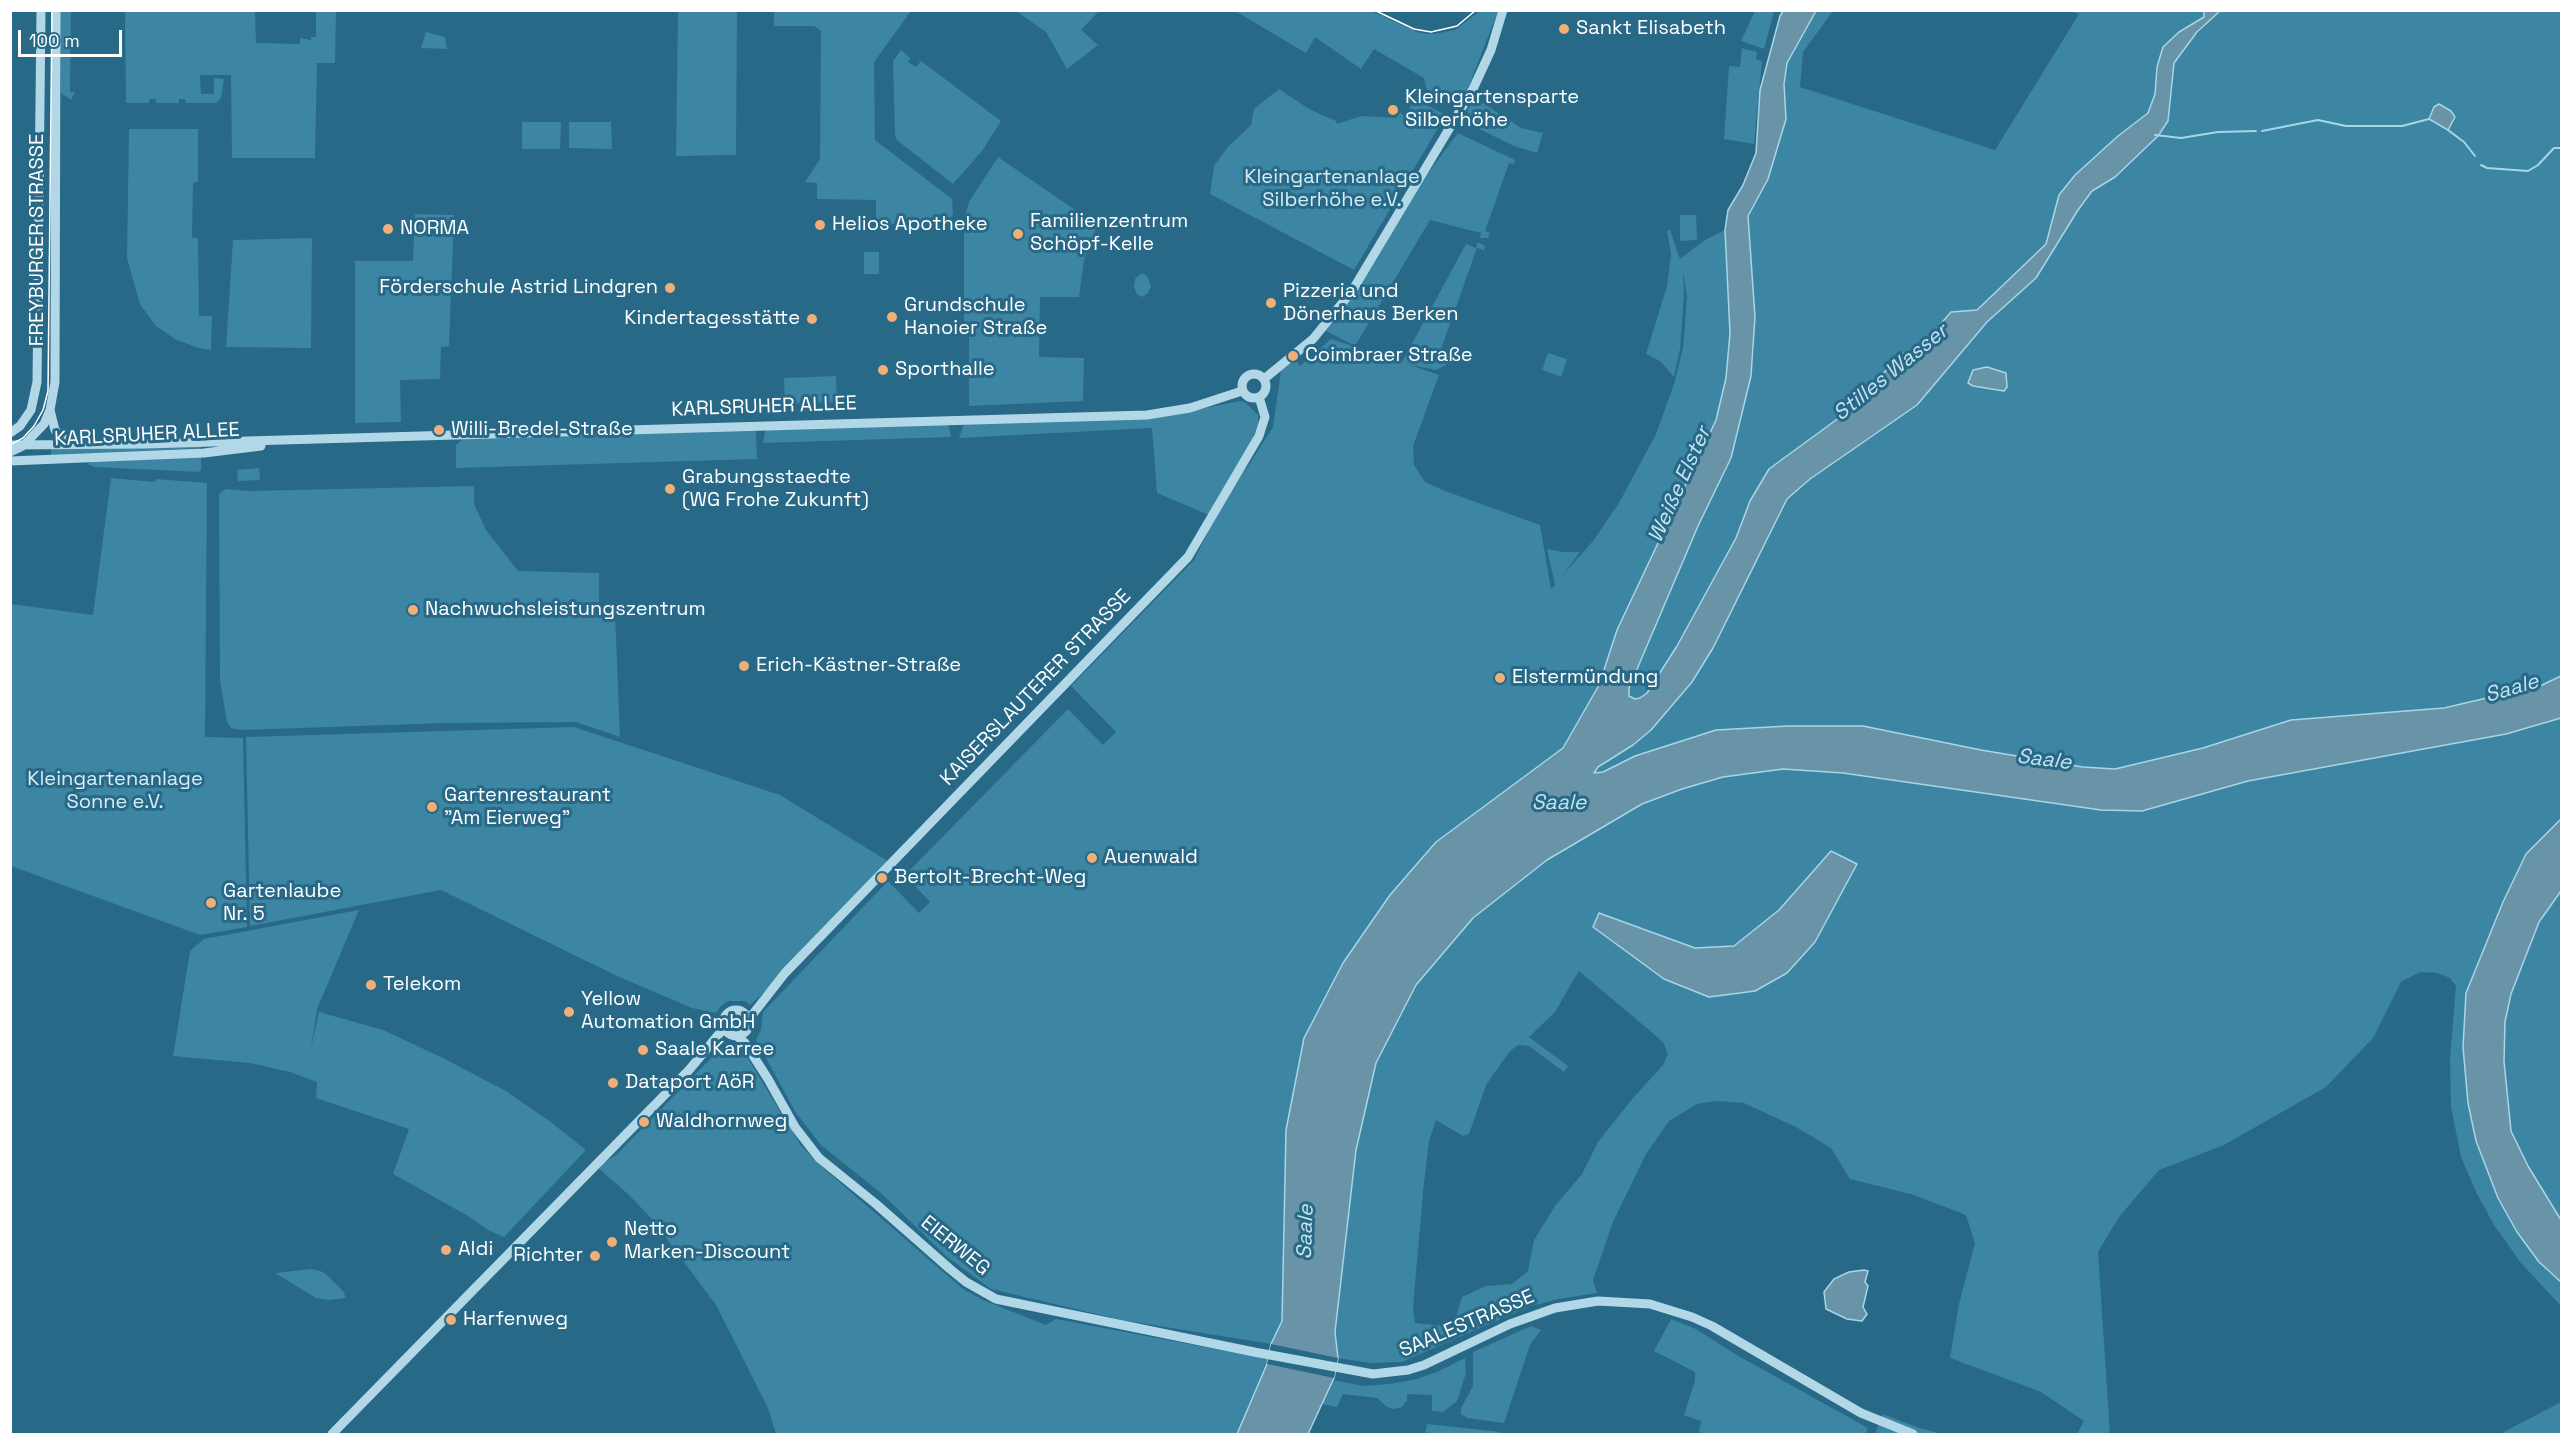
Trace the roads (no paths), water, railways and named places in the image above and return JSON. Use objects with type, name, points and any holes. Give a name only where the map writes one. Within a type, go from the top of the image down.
[{"type":"street","name":"FREYBURGER STRASSE","points":[[10,433],[20,426],[34,404],[37,382],[41,10]]},
{"type":"street","name":"FREYBURGER STRASSE","points":[[10,453],[23,446],[39,431],[50,410],[55,382],[57,345],[56,10]]},
{"type":"street","points":[[1264,379],[1310,342],[1352,291],[1473,89],[1491,50],[1503,10]]},
{"type":"street","points":[[1258,374],[1264,379],[1266,387],[1259,398],[1248,397],[1242,391],[1242,383],[1246,376],[1258,374]]},
{"type":"street","name":"KARLSRUHER ALLEE","points":[[10,445],[81,446],[1147,414],[1190,408],[1242,391]]},
{"type":"street","name":"KAISERSLAUTERER STRASSE","points":[[746,1015],[1188,556],[1259,436],[1265,417],[1259,398]]},
{"type":"street","points":[[50,410],[58,434],[68,442],[81,446]]},
{"type":"street","name":"KARLSRUHER ALLEE","points":[[10,460],[204,453],[265,446],[284,440]]},
{"type":"street","points":[[332,1434],[705,1054],[731,1033],[747,1031],[746,1015],[734,1009],[726,1014],[723,1021],[731,1033]]},
{"type":"street","name":"EIERWEG","points":[[747,1031],[768,1079]]},
{"type":"street","name":"EIERWEG","points":[[731,1033],[745,1043],[795,1127],[819,1158],[894,1219],[950,1269],[982,1292],[1020,1306],[1350,1371]]},
{"type":"street","name":"SAALESTRASSE","points":[[1350,1371],[1373,1374],[1408,1370],[1424,1365],[1510,1324],[1555,1308],[1614,1301],[1650,1304],[1712,1326],[1861,1413],[1912,1434]]},
{"type":"water","name":"Saale","points":[[1783,11],[1816,11],[1787,63],[1784,84],[1786,119],[1768,179],[1748,216],[1755,317],[1751,376],[1731,458],[1698,526],[1629,688],[1629,696],[1635,699],[1647,693],[1677,646],[1736,538],[1750,501],[1769,469],[1866,398],[1897,355],[1918,350],[1951,312],[1977,310],[2046,244],[2059,195],[2075,175],[2118,136],[2148,113],[2155,94],[2157,67],[2163,47],[2179,32],[2204,17],[2204,11],[2220,11],[2197,32],[2174,63],[2168,121],[2158,136],[2115,177],[2092,191],[2036,278],[1987,322],[1917,405],[1810,479],[1787,499],[1713,648],[1692,682],[1651,730],[1633,745],[1598,767],[1594,773],[1603,772],[1635,756],[1716,730],[1788,726],[1863,726],[1981,750],[2083,767],[2115,769],[2203,748],[2291,720],[2444,708],[2542,685],[2561,676],[2561,718],[2506,734],[2248,781],[2142,811],[2101,810],[1843,773],[1783,769],[1723,777],[1642,804],[1547,860],[1473,918],[1416,985],[1376,1063],[1356,1150],[1335,1332],[1338,1358],[1334,1378],[1308,1434],[1237,1434],[1267,1364],[1271,1344],[1282,1321],[1286,1130],[1304,1038],[1343,963],[1390,895],[1436,842],[1563,748],[1599,685],[1617,630],[1716,420],[1726,378],[1730,333],[1725,230],[1728,210],[1743,185],[1756,153],[1760,90]]},
{"type":"water","points":[[2439,104],[2451,111],[2455,117],[2448,130],[2429,119],[2434,107]]},
{"type":"water","points":[[1987,367],[2006,373],[2007,387],[2004,391],[1973,386],[1968,383],[1973,370]]},
{"type":"water","points":[[2561,819],[2561,891],[2539,922],[2511,994],[2505,1022],[2504,1061],[2511,1131],[2528,1166],[2561,1220],[2561,1282],[2539,1262],[2517,1232],[2498,1198],[2476,1141],[2468,1103],[2463,1047],[2466,993],[2503,902],[2526,854]]},
{"type":"water","points":[[1831,851],[1857,864],[1815,942],[1787,973],[1755,991],[1709,997],[1664,979],[1593,927],[1599,913],[1695,948],[1734,946],[1779,910]]},
{"type":"water","points":[[1868,1271],[1865,1282],[1868,1286],[1863,1307],[1867,1314],[1862,1321],[1847,1319],[1826,1309],[1824,1292],[1834,1279],[1849,1272]]},
{"type":"waterway","points":[[2262,131],[2318,120],[2346,126],[2402,126],[2429,119]]},
{"type":"waterway","points":[[2448,130],[2464,142],[2475,156]]},
{"type":"waterway","points":[[2155,135],[2181,138],[2218,132],[2256,131]]},
{"type":"waterway","points":[[2481,165],[2487,168],[2528,171],[2538,165],[2554,148],[2562,148]]},
{"type":"tram line","points":[[10,445],[23,438],[34,426],[43,410],[48,391],[52,10]]},
{"type":"tram line","points":[[1374,10],[1414,29],[1431,32],[1457,26],[1476,10]]},
{"type":"place","name":"Sankt Elisabeth","points":[[1564,29]]},
{"type":"place","name":"Kleingartensparte Silberhöhe","points":[[1393,110]]},
{"type":"place","name":"Helios Apotheke","points":[[820,225]]},
{"type":"place","name":"NORMA","points":[[388,229]]},
{"type":"place","name":"Familienzentrum Schöpf-Kelle","points":[[1018,234]]},
{"type":"place","name":"Förderschule Astrid Lindgren","points":[[670,288]]},
{"type":"place","name":"Pizzeria und Dönerhaus Berken","points":[[1271,303]]},
{"type":"place","name":"Grundschule Hanoier Straße","points":[[892,317]]},
{"type":"place","name":"Kindertagesstätte","points":[[812,319]]},
{"type":"place","name":"Coimbraer Straße","points":[[1293,356]]},
{"type":"place","name":"Sporthalle","points":[[883,370]]},
{"type":"place","name":"Willi-Bredel-Straße","points":[[439,430]]},
{"type":"place","name":"Grabungsstaedte (WG Frohe Zukunft)","points":[[670,489]]},
{"type":"place","name":"Nachwuchsleistungszentrum","points":[[413,610]]},
{"type":"place","name":"Erich-Kästner-Straße","points":[[744,666]]},
{"type":"place","name":"Elstermündung","points":[[1500,678]]},
{"type":"place","name":"Gartenrestaurant \"Am Eierweg\"","points":[[432,807]]},
{"type":"place","name":"Auenwald","points":[[1092,858]]},
{"type":"place","name":"Bertolt-Brecht-Weg","points":[[882,878]]},
{"type":"place","name":"Gartenlaube Nr. 5","points":[[211,903]]},
{"type":"place","name":"Telekom","points":[[371,985]]},
{"type":"place","name":"Yellow Automation GmbH","points":[[569,1012]]},
{"type":"place","name":"Saale Karree","points":[[643,1050]]},
{"type":"place","name":"Dataport AöR","points":[[613,1083]]},
{"type":"place","name":"Waldhornweg","points":[[644,1122]]},
{"type":"place","name":"Netto Marken-Discount","points":[[612,1242]]},
{"type":"place","name":"Aldi","points":[[446,1250]]},
{"type":"place","name":"Richter","points":[[595,1256]]},
{"type":"place","name":"Harfenweg","points":[[451,1320]]},
{"type":"park label","name":"Kleingartenanlage Silberhöhe e.V.","points":[[1332,190]]},
{"type":"park label","name":"Kleingartenanlage Sonne e.V.","points":[[115,792]]},
{"type":"water label","name":"Stilles Wasser","points":[[1891,373]]},
{"type":"water label","name":"Weiße Elster","points":[[1680,485]]}]
